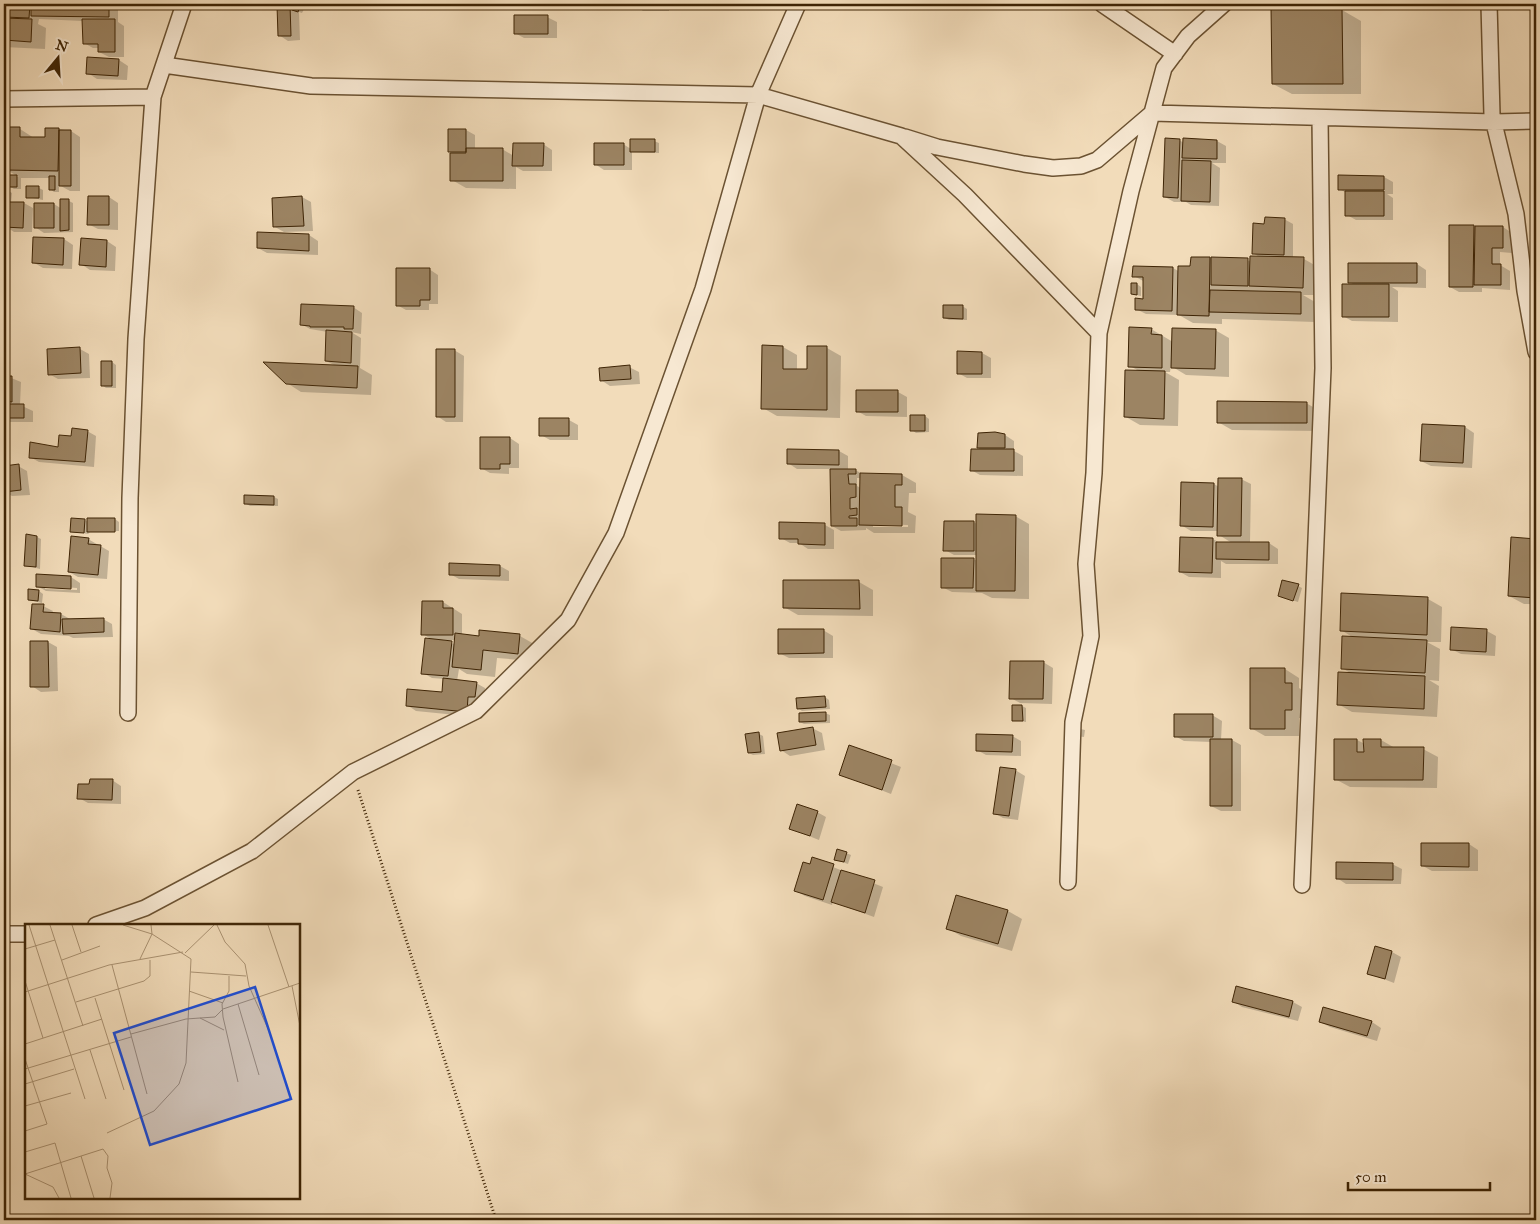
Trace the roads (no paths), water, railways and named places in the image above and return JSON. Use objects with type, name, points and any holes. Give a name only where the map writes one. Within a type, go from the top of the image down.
[{"type":"street","points":[[128,713],[130,498],[136,339],[153,97],[184,4]]},
{"type":"street","points":[[99,924],[145,908],[252,851],[353,772],[476,711],[568,620],[616,533],[703,289],[758,95],[798,4]]},
{"type":"street","points":[[1102,4],[1175,54]]},
{"type":"street","points":[[1068,882],[1074,722],[1091,636],[1086,564],[1094,473],[1099,332],[1131,192],[1164,68],[1188,36],[1224,4]]},
{"type":"street","points":[[1489,4],[1494,122],[1516,214],[1525,291],[1536,352]]},
{"type":"street","points":[[164,65],[311,86],[758,95],[937,148],[1054,168],[1081,166],[1097,160],[1152,113],[1494,122],[1536,121]]},
{"type":"street","points":[[4,99],[153,97]]},
{"type":"street","points":[[1302,885],[1323,368],[1320,118]]},
{"type":"street","points":[[901,136],[965,195],[1099,332]]},
{"type":"street","points":[[4,934],[25,934]]}]
